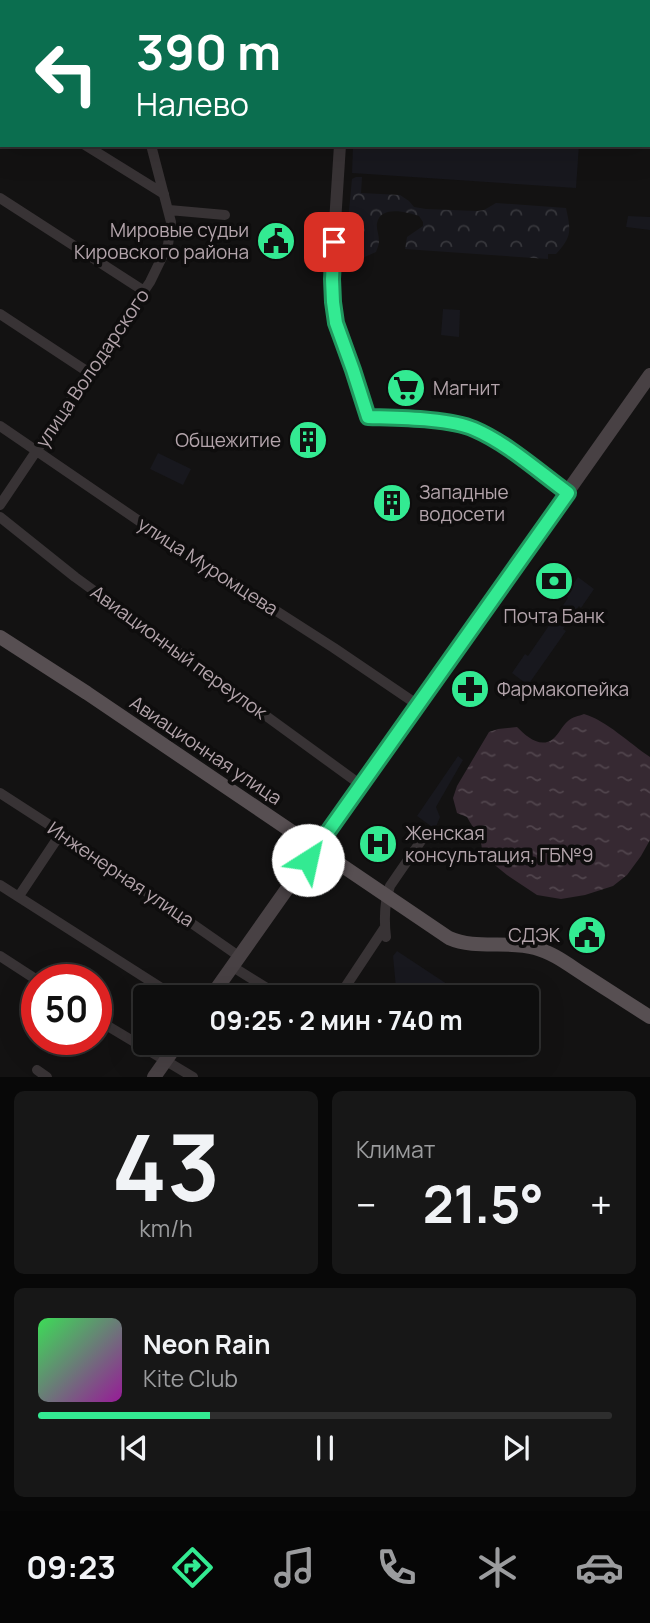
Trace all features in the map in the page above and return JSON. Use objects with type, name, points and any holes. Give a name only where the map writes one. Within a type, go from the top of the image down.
[{"type":"main road","points":[[220,985],[650,375]]},
{"type":"main road","name":"Авиационная улица","points":[[0,637],[449,938],[459,943],[528,946],[548,953],[650,1017]]},
{"type":"main road","points":[[154,1077],[170,1055]]},
{"type":"street","points":[[88,147],[164,194]]},
{"type":"street","name":"улица Володарского","points":[[0,505],[144,291],[168,246],[171,222],[152,147]]},
{"type":"street","points":[[340,147],[332,269],[333,302],[336,323],[368,417],[456,424],[473,429],[515,454],[568,493]]},
{"type":"street","points":[[0,198],[144,291]]},
{"type":"street","points":[[169,210],[225,215]]},
{"type":"street","points":[[0,314],[88,372]]},
{"type":"street","name":"улица Муромцева","points":[[0,426],[186,554],[418,705]]},
{"type":"street","name":"Авиационный переулок","points":[[0,517],[75,577],[361,785]]},
{"type":"street","name":"Инженерная улица","points":[[0,793],[61,833],[266,985]]},
{"type":"street","points":[[19,896],[61,833]]},
{"type":"street","points":[[347,985],[386,932],[385,904],[390,886],[423,838]]},
{"type":"street","points":[[0,885],[157,985]]},
{"type":"street","points":[[0,956],[21,970]]},
{"type":"street","points":[[112,1028],[193,1077]]},
{"type":"street","points":[[37,1070],[47,1077]]},
{"type":"green space","points":[[353,147],[579,147],[576,188],[352,173]]},
{"type":"green space","points":[[362,177],[361,193],[400,195],[414,207],[426,209],[477,211],[496,203],[566,208],[568,238],[556,254],[548,254],[548,259],[405,249],[407,237],[423,226],[423,222],[414,214],[389,212],[379,217],[377,223],[379,241],[376,252],[360,259],[349,258],[345,254],[352,179]]},
{"type":"green space","points":[[628,216],[650,217],[650,230],[626,227]]},
{"type":"green space","points":[[443,309],[460,310],[459,337],[441,335]]},
{"type":"green space","points":[[158,453],[191,469],[183,485],[150,469]]},
{"type":"green space","points":[[578,577],[594,589],[563,629],[566,631],[528,685],[512,673],[525,654],[528,656],[568,598],[566,595]]},
{"type":"green space","points":[[458,756],[463,760],[436,807],[440,817],[435,829],[417,816]]},
{"type":"green space","points":[[397,951],[448,985],[396,985],[393,956]]},
{"type":"water","points":[[584,714],[609,727],[650,757],[650,840],[627,875],[613,886],[561,899],[537,895],[491,862],[482,851],[479,837],[467,817],[457,813],[453,798],[457,786],[489,732],[517,727],[534,740],[543,743],[555,737],[570,720]]},
{"type":"place","name":"Мировые судьи Кировского района","points":[[276,241]]},
{"type":"place","name":"Магнит","points":[[406,388]]},
{"type":"place","name":"Общежитие","points":[[308,440]]},
{"type":"place","name":"Западные водосети","points":[[392,503]]},
{"type":"place","name":"Почта Банк","points":[[554,581]]},
{"type":"place","name":"Фармакопейка","points":[[470,689]]},
{"type":"place","name":"Женская консультация, ГБ№9","points":[[378,844]]},
{"type":"place","name":"СДЭК","points":[[587,935]]},
{"type":"route","points":[[308,860],[568,493],[515,454],[473,429],[456,424],[368,417],[336,323],[332,279],[334,242]]}]
